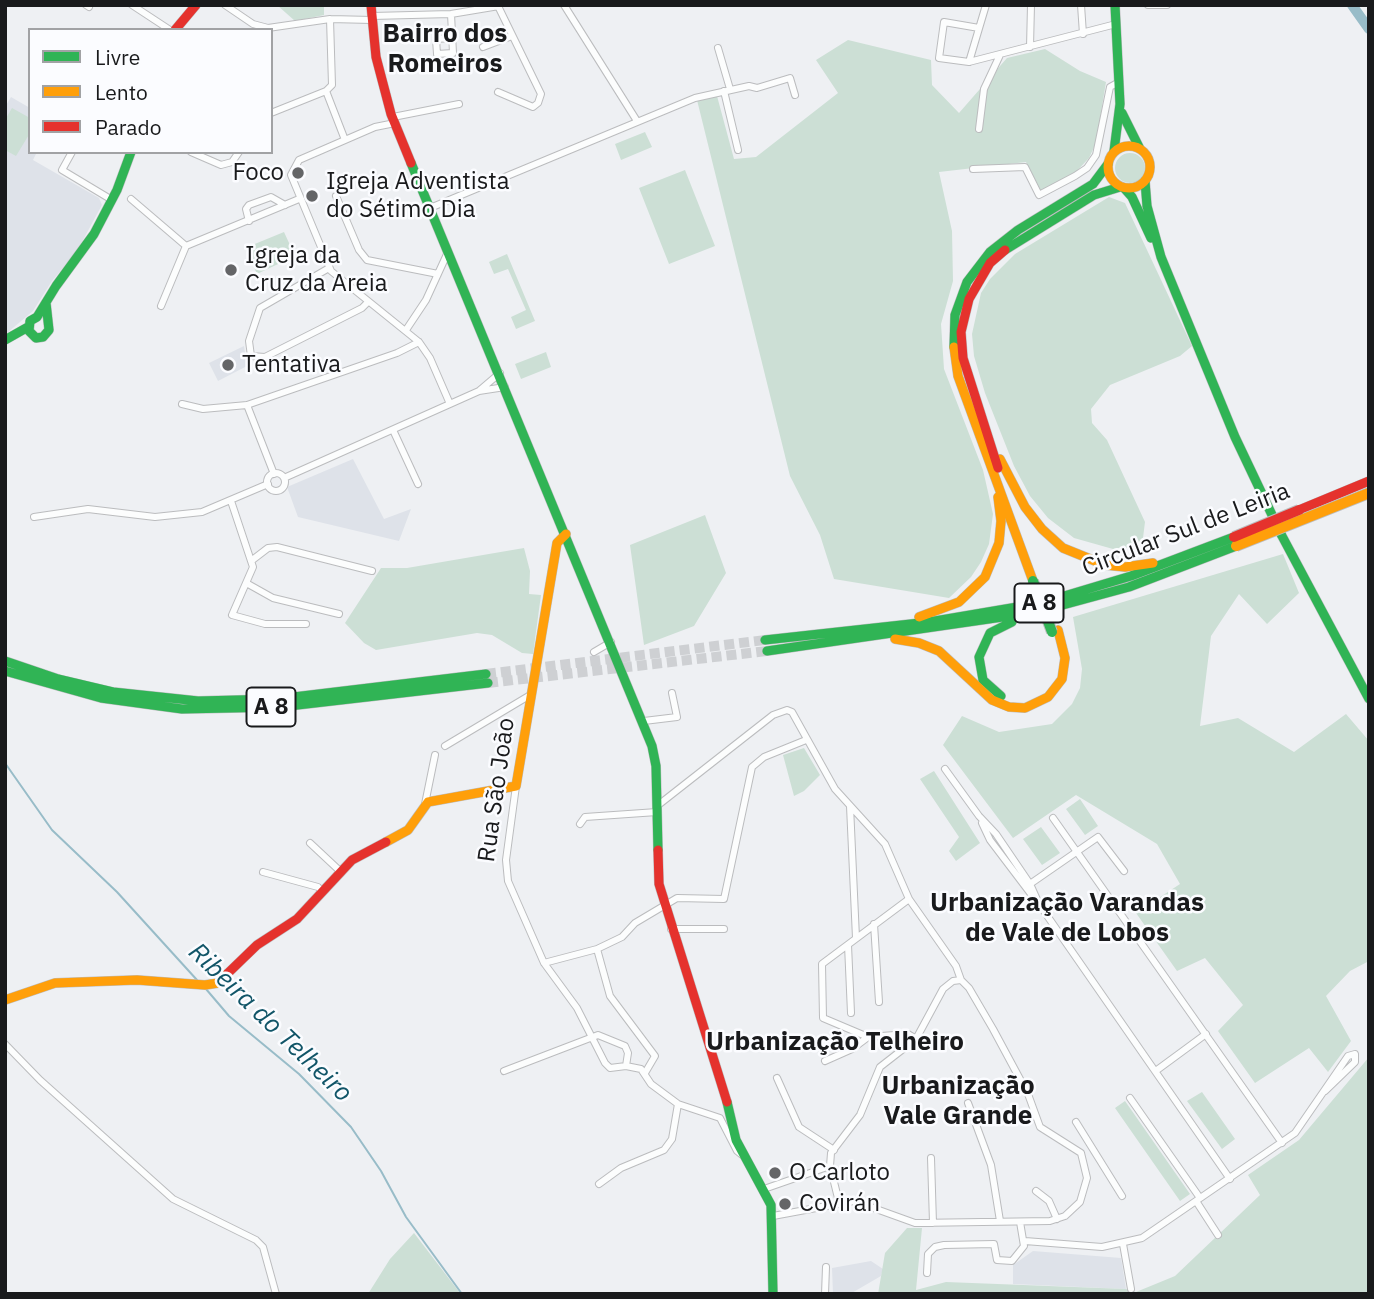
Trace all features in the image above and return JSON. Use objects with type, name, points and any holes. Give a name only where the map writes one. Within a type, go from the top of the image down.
[{"type":"main road","points":[[175,28],[196,5]]},
{"type":"main road","points":[[853,641],[901,639],[930,647],[952,661],[992,700],[1009,707],[1020,708],[1045,700],[1062,679],[1065,658],[994,477],[955,359],[954,326],[961,296],[978,265],[998,245],[1093,184],[1108,164],[1114,152],[1120,104],[1115,5]]},
{"type":"main road","points":[[372,14],[376,57],[393,118],[644,721],[654,757],[657,864],[664,905],[722,1081],[742,1155],[764,1189],[773,1216],[773,1294]]},
{"type":"main road","points":[[1120,104],[1127,128],[1150,162],[1145,181],[1147,206],[1161,257]]},
{"type":"main road","points":[[1114,152],[1125,146],[1142,150]]},
{"type":"main road","points":[[5,340],[29,330],[42,318],[46,303],[91,239],[112,200],[130,154]]},
{"type":"main road","points":[[1108,164],[1109,175],[1132,197],[1161,257],[1252,475],[1369,699]]},
{"type":"main road","points":[[1036,580],[967,376],[961,345],[965,308],[990,264],[1010,245],[1094,195],[1122,187],[1136,188],[1145,181]]},
{"type":"main road","points":[[29,330],[39,338],[46,335],[49,330],[42,318]]},
{"type":"main road","points":[[988,436],[1030,513],[1049,536],[1071,553],[1097,563],[1125,567],[1186,554]]},
{"type":"main road","points":[[885,627],[890,623],[948,608],[968,596],[985,577],[996,554],[1001,531],[994,477]]},
{"type":"main road","name":"Circular Sul de Leiria","points":[[1369,481],[1235,541],[1129,587],[1037,612],[853,641],[766,646],[1041,603],[1140,573],[1186,554],[1235,541],[1369,493]]},
{"type":"main road","name":"Rua São João","points":[[516,786],[557,543],[566,534]]},
{"type":"main road","points":[[1037,612],[1001,626],[986,639],[978,662],[987,686],[1004,698],[1016,701],[1042,693],[1053,681],[1057,670],[1055,631]]},
{"type":"main road","name":"A 8","points":[[5,661],[57,683]]},
{"type":"main road","name":"A 8","points":[[5,671],[120,702],[213,709],[293,705],[487,678]]},
{"type":"main road","points":[[5,1000],[33,988],[55,983],[152,980],[218,983],[257,945],[295,921],[361,853],[408,830],[425,806],[440,798],[516,786]]},
{"type":"street","points":[[225,5],[253,24],[267,28]]},
{"type":"street","points":[[564,5],[637,121]]},
{"type":"street","points":[[969,62],[986,5]]},
{"type":"street","points":[[1030,47],[1031,5]]},
{"type":"street","points":[[1081,5],[1083,34]]},
{"type":"street","points":[[1148,5],[1167,5]]},
{"type":"street","points":[[136,6],[170,28]]},
{"type":"street","points":[[273,29],[372,14],[451,15],[499,6],[541,94],[538,103],[533,107],[498,92]]},
{"type":"street","points":[[451,15],[452,38]]},
{"type":"street","points":[[273,112],[326,91],[334,81],[330,19]]},
{"type":"street","points":[[979,28],[946,20],[943,24],[939,58],[969,62],[1116,24]]},
{"type":"street","points":[[483,47],[512,36]]},
{"type":"street","points":[[718,48],[738,150]]},
{"type":"street","points":[[979,129],[984,89],[1000,55]]},
{"type":"street","points":[[430,208],[695,98],[727,90],[757,88],[790,78],[794,95]]},
{"type":"street","points":[[973,169],[1025,167],[1039,195],[1075,176],[1087,168],[1096,155],[1110,87],[1119,82]]},
{"type":"street","points":[[326,91],[345,140]]},
{"type":"street","points":[[450,404],[430,358],[419,342],[329,268],[291,175],[294,165],[393,118],[459,104]]},
{"type":"street","points":[[71,154],[62,170],[112,200]]},
{"type":"street","points":[[196,154],[221,165],[232,162],[238,154]]},
{"type":"street","points":[[336,196],[359,250],[367,260],[438,274]]},
{"type":"street","points":[[249,220],[246,209],[249,205],[271,197],[285,205]]},
{"type":"street","points":[[131,199],[186,246]]},
{"type":"street","points":[[161,306],[186,246],[299,199]]},
{"type":"street","points":[[403,350],[408,332],[449,252]]},
{"type":"street","points":[[329,268],[260,308],[249,341],[248,352],[254,358],[265,356],[362,308],[368,302]]},
{"type":"street","points":[[182,404],[203,409],[247,405],[419,342]]},
{"type":"street","points":[[479,391],[500,373]]},
{"type":"street","points":[[247,405],[274,474],[284,478],[479,391],[505,387]]},
{"type":"street","points":[[393,430],[418,484]]},
{"type":"street","points":[[274,474],[269,477],[268,484],[273,491],[284,487],[284,478]]},
{"type":"street","points":[[34,517],[89,509],[155,517],[202,512],[268,484]]},
{"type":"street","points":[[231,501],[253,572],[232,612],[238,618],[265,624],[306,624]]},
{"type":"street","points":[[251,561],[268,548],[277,547],[372,570]]},
{"type":"street","points":[[248,583],[273,598],[340,614]]},
{"type":"street","points":[[594,652],[611,642]]},
{"type":"street","points":[[445,746],[532,694]]},
{"type":"street","points":[[644,721],[677,717],[672,694]]},
{"type":"street","points":[[580,824],[585,817],[657,809],[764,721],[787,710],[794,715],[835,789],[886,844],[909,899],[956,966],[961,980],[969,988],[993,1029],[1028,1094],[1040,1127],[1048,1135],[1073,1146],[1083,1159],[1087,1178],[1084,1195],[1071,1211],[1057,1219],[1020,1222],[907,1221],[859,1202],[839,1202],[773,1216]]},
{"type":"street","points":[[544,963],[597,950],[622,937],[635,923],[677,898],[724,899],[752,768],[764,757],[806,740]]},
{"type":"street","points":[[425,806],[435,755]]},
{"type":"street","points":[[945,769],[979,816],[996,834],[1030,884],[1039,904],[1157,1070],[1230,1179]]},
{"type":"street","name":"Rua São João","points":[[516,786],[506,875],[544,963],[577,1008],[606,1065],[610,1068],[626,1066],[645,1073],[651,1084],[678,1104],[720,1118],[737,1151],[742,1155]]},
{"type":"street","points":[[850,806],[856,938]]},
{"type":"street","points":[[979,816],[990,840],[1039,904]]},
{"type":"street","points":[[1054,818],[1282,1143]]},
{"type":"street","points":[[1030,884],[1098,837],[1124,872]]},
{"type":"street","points":[[310,843],[341,872]]},
{"type":"street","points":[[263,872],[318,887],[322,891]]},
{"type":"street","points":[[909,899],[822,964],[822,1013],[831,1024],[868,1037],[908,1034],[916,1040]]},
{"type":"street","points":[[874,925],[879,1002]]},
{"type":"street","points":[[671,929],[724,929]]},
{"type":"street","points":[[848,945],[851,1013]]},
{"type":"street","points":[[597,950],[610,996],[655,1056],[645,1073]]},
{"type":"street","points":[[839,1202],[830,1167],[834,1150],[860,1115],[880,1067],[916,1040],[943,989],[953,981],[961,980]]},
{"type":"street","points":[[1157,1070],[1206,1034]]},
{"type":"street","points":[[504,1071],[592,1035],[601,1035],[622,1043],[628,1053],[626,1066]]},
{"type":"street","points":[[825,1061],[852,1049],[868,1037]]},
{"type":"street","points":[[5,1044],[40,1080],[173,1199],[256,1240],[263,1247],[276,1294]]},
{"type":"street","points":[[1025,1241],[1102,1247],[1142,1238],[1300,1128],[1348,1056],[1355,1054],[1355,1062],[1325,1091]]},
{"type":"street","points":[[777,1078],[799,1127],[834,1150]]},
{"type":"street","points":[[1130,1098],[1218,1235]]},
{"type":"street","points":[[968,1102],[991,1165],[1000,1221]]},
{"type":"street","points":[[599,1184],[621,1168],[664,1150],[672,1139],[678,1104]]},
{"type":"street","points":[[1076,1122],[1122,1196]]},
{"type":"street","points":[[1083,1159],[1094,1152]]},
{"type":"street","points":[[931,1158],[933,1223]]},
{"type":"street","points":[[764,1189],[830,1167]]},
{"type":"street","points":[[1036,1191],[1049,1201],[1057,1219]]},
{"type":"street","points":[[927,1273],[928,1254],[935,1247],[994,1244],[994,1256],[1006,1262],[1021,1253],[1025,1241],[1020,1222]]},
{"type":"street","points":[[1123,1244],[1131,1289]]},
{"type":"street","points":[[825,1267],[825,1294]]},
{"type":"shaded area","points":[[11,97],[28,107],[28,154],[36,154],[33,160],[99,198],[102,205],[77,251],[52,281],[33,311],[7,333],[5,107]]},
{"type":"shaded area","name":"Tentativa","points":[[244,346],[247,366],[218,381],[209,363]]},
{"type":"shaded area","points":[[353,459],[384,519],[411,509],[399,541],[298,517],[287,487]]},
{"type":"shaded area","points":[[1033,1251],[1121,1258],[1126,1289],[1013,1284],[1013,1265]]},
{"type":"shaded area","points":[[871,1261],[883,1269],[881,1276],[850,1294],[833,1294],[832,1268]]},
{"type":"green space","points":[[277,5],[324,5],[324,15],[295,21]]},
{"type":"green space","points":[[848,40],[931,60],[932,85],[959,113],[1007,58],[1045,49],[1080,71],[1106,82],[1096,143],[1089,158],[1073,175],[1040,191],[1026,162],[939,172],[952,231],[953,281],[941,324],[944,369],[983,470],[993,514],[989,544],[981,562],[971,577],[949,598],[834,579],[820,535],[790,476],[697,100],[717,96],[734,159],[756,157],[838,93],[816,60]]},
{"type":"green space","points":[[12,108],[28,117],[28,136],[16,156],[5,150],[5,120]]},
{"type":"green space","points":[[645,132],[652,147],[621,160],[615,144]]},
{"type":"green space","points":[[1130,153],[1141,157],[1145,168],[1141,179],[1130,183],[1119,179],[1115,168],[1119,157]]},
{"type":"green space","points":[[685,170],[715,246],[669,264],[639,188]]},
{"type":"green space","points":[[1109,197],[1125,203],[1192,346],[1180,356],[1110,385],[1091,409],[1092,423],[1107,440],[1145,522],[1142,546],[1113,549],[1074,538],[1048,518],[1030,496],[1014,466],[985,393],[974,356],[972,334],[981,293],[990,279],[1015,254]]},
{"type":"green space","points":[[284,232],[295,256],[257,274],[245,248]]},
{"type":"green space","points":[[507,254],[535,321],[516,329],[511,317],[526,310],[508,269],[494,274],[489,262]]},
{"type":"green space","points":[[546,352],[551,367],[521,379],[515,364]]},
{"type":"green space","points":[[705,515],[726,573],[694,626],[644,645],[630,545]]},
{"type":"green space","points":[[524,548],[530,571],[529,594],[541,595],[533,654],[522,653],[492,635],[477,633],[376,650],[364,643],[345,623],[381,568],[407,568]]},
{"type":"green space","points":[[1283,554],[1299,593],[1267,624],[1239,594],[1211,636],[1200,726],[1238,718],[1294,752],[1346,714],[1369,741],[1369,961],[1350,971],[1326,996],[1351,1041],[1328,1072],[1309,1048],[1255,1083],[1218,1031],[1243,1005],[1205,958],[1177,971],[1136,913],[1180,884],[1157,844],[1076,795],[1013,838],[943,745],[962,716],[999,732],[1052,724],[1072,704],[1080,688],[1082,669],[1073,617]]},
{"type":"green space","points":[[804,748],[820,775],[804,791],[794,796],[783,755]]},
{"type":"green space","points":[[934,771],[980,843],[956,861],[949,851],[959,837],[920,779]]},
{"type":"green space","points":[[1080,799],[1098,826],[1085,835],[1066,809]]},
{"type":"green space","points":[[1041,827],[1060,853],[1042,865],[1023,839]]},
{"type":"green space","points":[[1369,1057],[1369,1294],[878,1294],[885,1253],[907,1228],[922,1228],[916,1290],[946,1282],[1126,1289],[1136,1292],[1175,1276],[1260,1195],[1248,1175],[1299,1140]]},
{"type":"green space","points":[[1202,1092],[1235,1139],[1222,1149],[1187,1101]]},
{"type":"green space","points":[[1125,1101],[1190,1194],[1180,1201],[1115,1108]]},
{"type":"green space","points":[[414,1233],[460,1293],[368,1294],[390,1259]]},
{"type":"waterway","points":[[1352,5],[1369,29]]},
{"type":"waterway","name":"Ribeira do Telheiro","points":[[5,763],[52,830],[117,892],[197,980]]},
{"type":"waterway","name":"Ribeira do Telheiro","points":[[206,989],[229,1016],[299,1074],[351,1127],[381,1171],[406,1217],[462,1294]]},
{"type":"tunnel","points":[[486,674],[765,640]]},
{"type":"tunnel","points":[[488,683],[767,651]]},
{"type":"traffic: fast","points":[[1114,151],[1120,104],[1115,5]]},
{"type":"traffic: fast","points":[[1122,113],[1139,147]]},
{"type":"traffic: fast","points":[[46,303],[49,330],[43,337],[36,338],[29,331],[30,321],[37,317],[56,286],[94,234],[117,190],[130,154]]},
{"type":"traffic: fast","points":[[411,163],[652,746],[656,766],[658,850]]},
{"type":"traffic: fast","points":[[954,347],[955,315],[967,282],[990,252],[1018,230],[1093,184],[1108,164]]},
{"type":"traffic: fast","points":[[1145,181],[1147,206],[1161,257],[1235,437],[1282,536],[1369,699]]},
{"type":"traffic: fast","points":[[1005,250],[1094,195],[1120,187]]},
{"type":"traffic: fast","points":[[1124,188],[1132,197],[1151,238]]},
{"type":"traffic: fast","points":[[5,340],[28,327]]},
{"type":"traffic: fast","points":[[765,640],[929,622],[1041,603],[1131,576],[1234,537]]},
{"type":"traffic: fast","points":[[767,651],[1037,612],[1129,587],[1236,546]]},
{"type":"traffic: fast","points":[[1033,581],[1052,632]]},
{"type":"traffic: fast","points":[[1001,696],[983,680],[979,657],[990,633],[1012,622]]},
{"type":"traffic: fast","points":[[5,661],[58,679],[113,692],[198,701],[277,699],[486,674]]},
{"type":"traffic: fast","points":[[5,671],[101,698],[182,709],[280,707],[488,683]]},
{"type":"traffic: fast","points":[[727,1102],[736,1140],[771,1205],[773,1294]]},
{"type":"traffic: slow","points":[[1129,146],[1144,152],[1150,167],[1144,182],[1129,188],[1114,182],[1108,167],[1114,152],[1129,146]]},
{"type":"traffic: slow","points":[[954,347],[958,376],[1033,581]]},
{"type":"traffic: slow","points":[[1000,459],[1025,507],[1042,529],[1063,548],[1105,565],[1125,567],[1153,563]]},
{"type":"traffic: slow","points":[[1236,546],[1369,493]]},
{"type":"traffic: slow","points":[[919,617],[959,602],[985,577],[999,543],[1001,521],[998,497]]},
{"type":"traffic: slow","points":[[386,842],[408,830],[428,802],[516,786],[557,543],[566,534]]},
{"type":"traffic: slow","points":[[895,639],[919,643],[939,651],[992,700],[1009,707],[1025,708],[1048,697],[1062,679],[1065,658],[1058,630]]},
{"type":"traffic: slow","points":[[5,1000],[55,983],[137,980],[205,985],[218,983],[227,974]]},
{"type":"traffic: jam","points":[[177,28],[196,5]]},
{"type":"traffic: jam","points":[[371,5],[376,57],[391,114],[411,163]]},
{"type":"traffic: jam","points":[[998,468],[963,358],[961,332],[969,299],[990,263],[1005,250]]},
{"type":"traffic: jam","points":[[1299,510],[1369,481]]},
{"type":"traffic: jam","points":[[1234,537],[1299,510]]},
{"type":"traffic: jam","points":[[227,974],[257,945],[297,919],[352,860],[386,842]]},
{"type":"traffic: jam","points":[[658,850],[659,884],[727,1102]]},
{"type":"place","name":"Foco","points":[[298,173]]},
{"type":"place","name":"Igreja Adventista do Sétimo Dia","points":[[312,196]]},
{"type":"place","name":"Igreja da Cruz da Areia","points":[[231,270]]},
{"type":"place","name":"Tentativa","points":[[228,365]]},
{"type":"place","name":"O Carloto","points":[[775,1173]]},
{"type":"place","name":"Covirán","points":[[785,1204]]},
{"type":"district","name":"Bairro dos Romeiros","points":[[445,49]]},
{"type":"district","name":"Urbanização Varandas de Vale de Lobos","points":[[1067,918]]},
{"type":"district","name":"Urbanização Telheiro","points":[[835,1042]]},
{"type":"district","name":"Urbanização Vale Grande","points":[[958,1101]]}]
